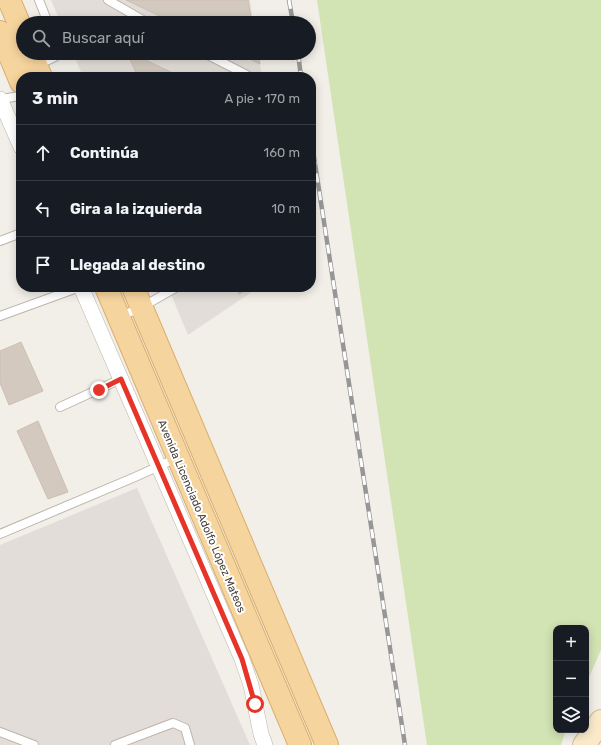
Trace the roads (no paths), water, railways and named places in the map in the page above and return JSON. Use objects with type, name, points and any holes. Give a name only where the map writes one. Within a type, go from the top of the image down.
[{"type":"main road","points":[[9,0],[16,16]]},
{"type":"main road","points":[[0,32],[16,53]]},
{"type":"main road","points":[[21,60],[29,70]]},
{"type":"main road","name":"Avenida Licenciado Adolfo López Mateos","points":[[108,292],[168,462],[300,745]]},
{"type":"main road","points":[[135,292],[327,745]]},
{"type":"street","points":[[0,99],[16,136]]},
{"type":"street","points":[[82,292],[121,379],[168,462],[251,685],[261,734],[265,745]]},
{"type":"lane","points":[[38,0],[45,16]]},
{"type":"lane","points":[[108,0],[136,16]]},
{"type":"lane","points":[[29,70],[49,60]]},
{"type":"lane","points":[[218,60],[241,72]]},
{"type":"lane","points":[[0,99],[16,97]]},
{"type":"lane","points":[[0,241],[16,235]]},
{"type":"lane","points":[[0,316],[66,292]]},
{"type":"lane","points":[[118,317],[142,307],[168,292]]},
{"type":"lane","points":[[60,407],[121,379]]},
{"type":"lane","points":[[0,534],[168,462]]},
{"type":"lane","points":[[115,745],[173,723],[185,728],[190,745]]},
{"type":"lane","points":[[0,732],[34,745]]},
{"type":"railway","points":[[289,0],[292,16]]},
{"type":"railway","points":[[299,60],[300,72]]},
{"type":"railway","points":[[316,170],[405,745]]}]
